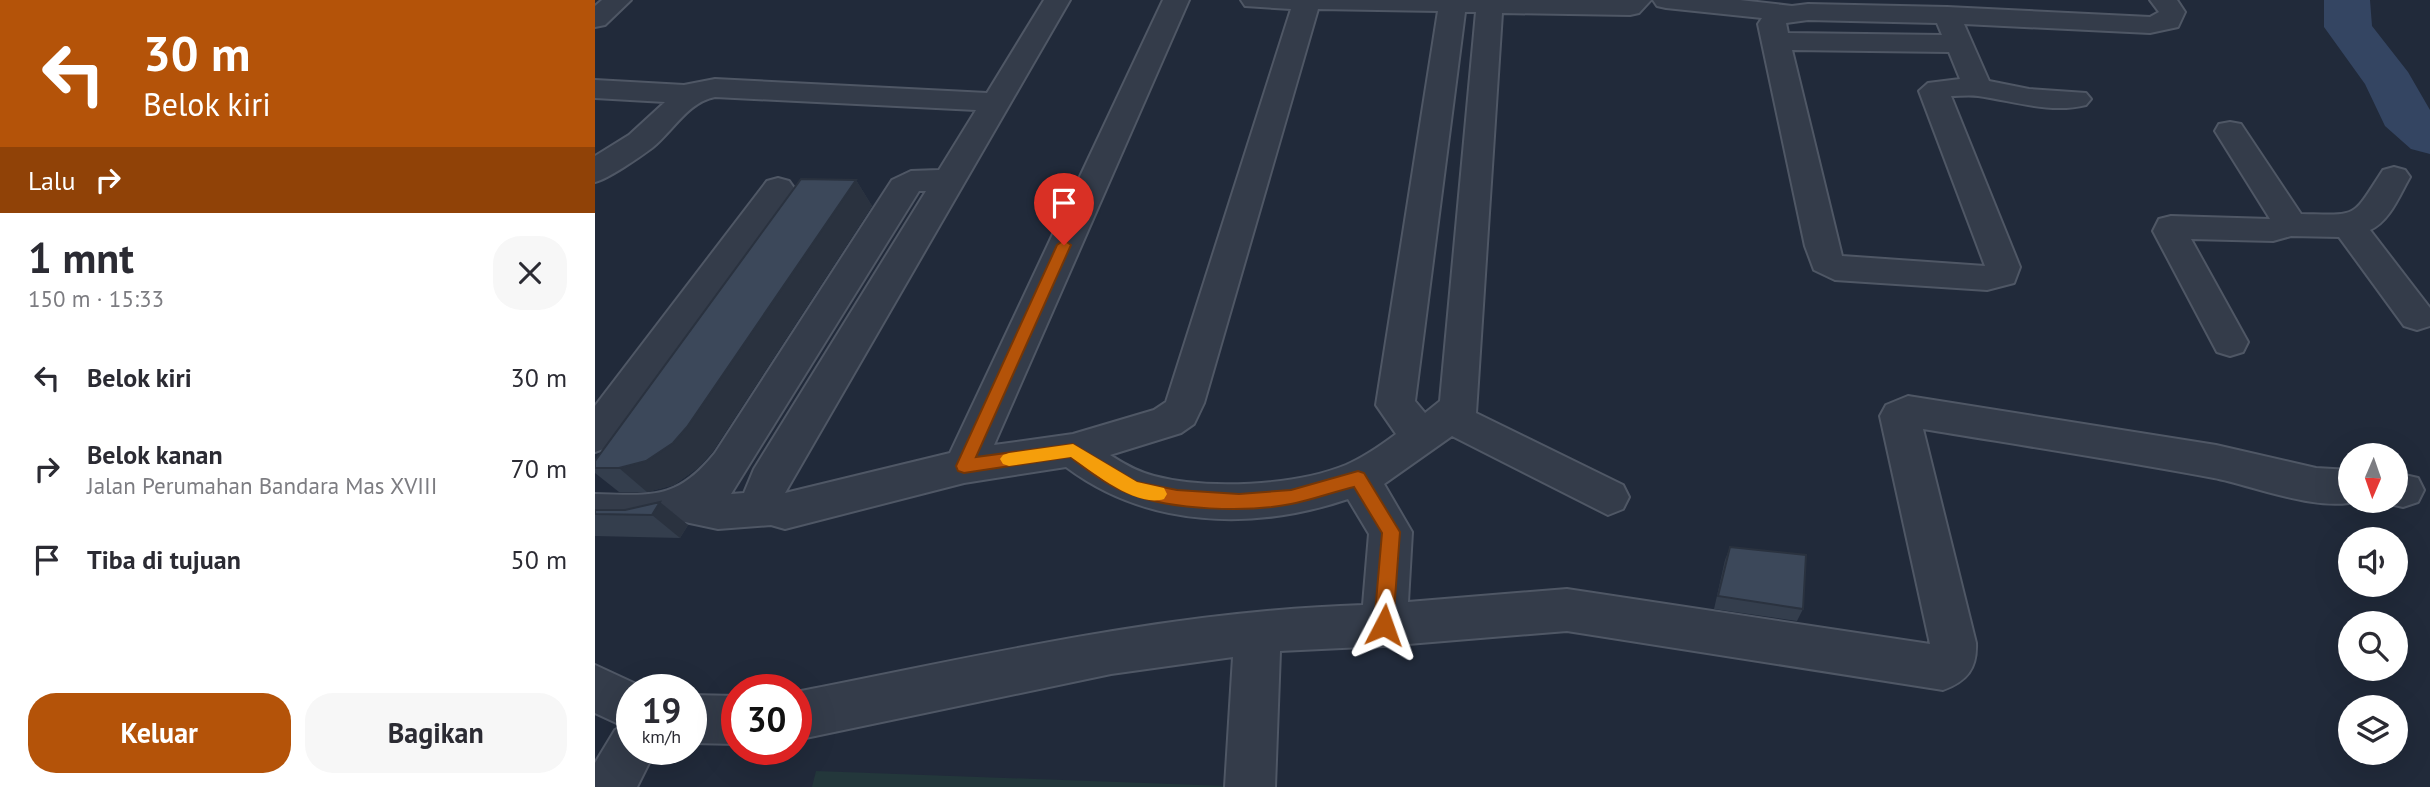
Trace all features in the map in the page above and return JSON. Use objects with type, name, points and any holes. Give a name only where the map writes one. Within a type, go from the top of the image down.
[{"type":"street","points":[[595,19],[618,0]]},
{"type":"street","points":[[771,507],[763,496],[769,481],[1057,0]]},
{"type":"street","points":[[964,466],[1176,0]]},
{"type":"street","points":[[1254,0],[1490,2],[1630,7],[1638,0]]},
{"type":"street","points":[[687,505],[703,512],[736,512],[771,507],[785,511],[804,508],[964,466],[1073,450],[1167,422],[1180,414],[1306,0]]},
{"type":"street","points":[[1666,0],[1782,27],[1952,29],[2150,25],[2168,21],[2172,12],[2163,0]]},
{"type":"street","points":[[1453,2],[1395,405],[1435,426],[1608,497]]},
{"type":"street","points":[[1073,450],[1105,474],[1134,488],[1177,497],[1239,501],[1291,497],[1358,478],[1384,465],[1459,408],[1490,2]]},
{"type":"street","points":[[1782,27],[1826,262],[1843,270],[1987,278],[2003,274],[2003,267],[1934,91],[1943,87],[1975,87],[2029,98],[2075,99]]},
{"type":"street","points":[[1952,29],[1975,87]]},
{"type":"street","points":[[595,89],[691,93],[715,88],[995,102]]},
{"type":"street","points":[[595,172],[640,142],[691,93]]},
{"type":"street","points":[[2230,131],[2291,225]]},
{"type":"street","points":[[2230,342],[2170,231],[2171,227],[2273,230],[2291,225],[2349,226],[2370,217],[2394,177]]},
{"type":"street","points":[[595,512],[660,512],[687,505],[705,495],[719,481],[903,187],[911,181],[947,180]]},
{"type":"street","points":[[595,436],[778,188]]},
{"type":"street","points":[[2349,226],[2426,326]]},
{"type":"street","points":[[812,713],[1111,652],[1292,628],[1384,625],[1567,610],[1943,668],[1953,659],[1953,643],[1900,416],[1908,411],[2216,461],[2316,485],[2338,486]]},
{"type":"street","points":[[1358,478],[1391,532],[1384,625]]},
{"type":"street","points":[[1250,787],[1258,633]]},
{"type":"street","points":[[595,688],[616,698]]},
{"type":"street","points":[[609,787],[622,765]]},
{"type":"green space","points":[[816,771],[1253,787],[812,787]]},
{"type":"building","points":[[801,179],[856,180],[687,427],[673,443],[646,461],[619,468],[595,468],[595,461]]},
{"type":"building","points":[[660,502],[652,515],[595,514],[595,510],[625,510]]},
{"type":"building","points":[[1730,547],[1806,555],[1803,609],[1718,596]]},
{"type":"waterway","points":[[2347,0],[2348,27],[2390,83],[2404,115],[2430,137]]},
{"type":"slow traffic","points":[[1009,459],[1073,450],[1105,474],[1134,488],[1158,494]]},
{"type":"route","points":[[1064,245],[964,466],[1073,450],[1105,474],[1134,488],[1177,497],[1239,501],[1291,497],[1358,478],[1391,532],[1384,625]]}]
